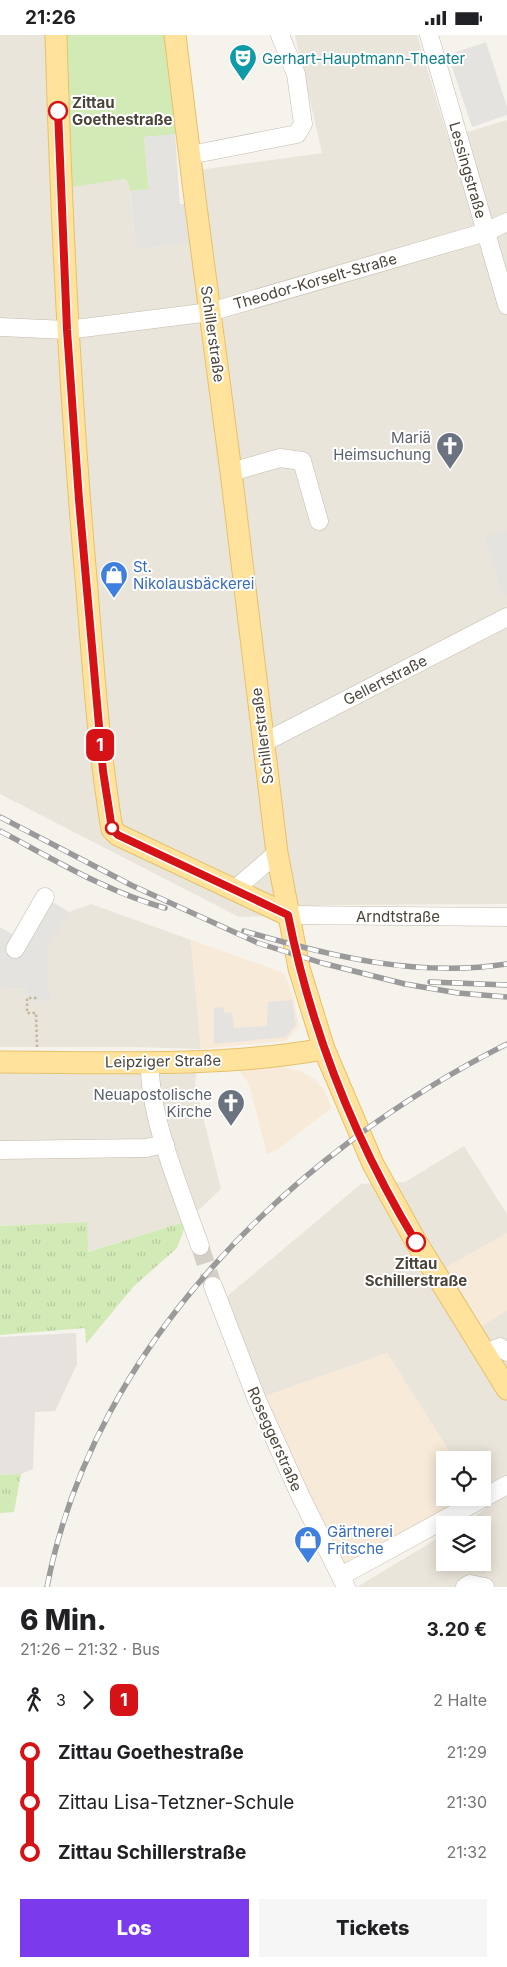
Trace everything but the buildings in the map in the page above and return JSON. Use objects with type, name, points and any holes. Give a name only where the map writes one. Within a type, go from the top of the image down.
[{"type":"main road","points":[[56,35],[67,330],[79,500],[103,771],[112,829],[118,835],[288,915]]},
{"type":"main road","name":"Schillerstraße","points":[[176,35],[277,853],[299,968],[324,1049],[373,1164],[415,1241],[507,1389]]},
{"type":"main road","name":"Leipziger Straße","points":[[0,1062],[150,1062],[281,1057],[324,1049]]},
{"type":"street","points":[[190,155],[297,134],[303,124],[296,74],[280,35]]},
{"type":"street","name":"Lessingstraße","points":[[429,35],[507,305]]},
{"type":"street","name":"Theodor-Korselt-Straße","points":[[0,327],[67,330],[210,312],[486,231],[507,222]]},
{"type":"street","points":[[231,472],[280,458],[302,461],[319,521]]},
{"type":"street","name":"Gellertstraße","points":[[263,743],[507,617]]},
{"type":"street","points":[[234,891],[277,853]]},
{"type":"street","points":[[15,949],[45,897]]},
{"type":"street","name":"Arndtstraße","points":[[288,915],[507,917]]},
{"type":"street","points":[[150,1062],[150,1079],[155,1109],[200,1246]]},
{"type":"street","points":[[0,1150],[146,1148],[165,1144]]},
{"type":"street","name":"Roseggerstraße","points":[[214,1286],[257,1400],[300,1495],[343,1582]]},
{"type":"street","points":[[485,1353],[500,1347],[507,1352]]},
{"type":"street","points":[[343,1582],[507,1485]]},
{"type":"street","points":[[465,1587],[470,1584],[485,1587]]},
{"type":"path","points":[[38,998],[27,998],[27,1013],[36,1013],[38,1062]]},
{"type":"shaded area","points":[[0,35],[51,35],[60,188],[125,179],[129,184],[136,249],[209,240],[199,170],[322,153],[295,35],[417,35],[448,138],[507,120],[507,904],[323,905],[268,916],[239,917],[0,794]]},
{"type":"shaded area","points":[[486,42],[507,107],[507,115],[472,127],[448,55]]},
{"type":"shaded area","points":[[175,134],[180,204],[185,204],[190,243],[136,249],[130,191],[149,189],[144,137]]},
{"type":"shaded area","points":[[507,530],[507,594],[503,595],[485,537]]},
{"type":"shaded area","points":[[51,901],[69,912],[49,946],[50,1001],[27,1001],[27,988],[0,989],[0,927],[26,943]]},
{"type":"shaded area","points":[[91,904],[191,940],[201,1049],[0,1047],[0,989],[27,988],[50,1001],[49,945],[69,912]]},
{"type":"shaded area","points":[[191,940],[284,973],[294,999],[299,1027],[286,1041],[201,1049]]},
{"type":"shaded area","points":[[292,1000],[296,1025],[286,1037],[214,1044],[214,1008],[223,1007],[224,1013],[232,1012],[234,1028],[267,1026],[268,1002]]},
{"type":"shaded area","points":[[283,1067],[300,1071],[313,1078],[323,1088],[332,1108],[278,1149],[267,1154],[249,1084],[238,1069]]},
{"type":"shaded area","points":[[197,1070],[195,1084],[221,1189],[187,1221],[87,1252],[87,1222],[0,1226],[0,1072]]},
{"type":"shaded area","points":[[464,1146],[507,1214],[507,1233],[447,1267],[482,1326],[507,1310],[507,1587],[357,1587],[436,1539],[436,1571],[491,1571],[491,1516],[475,1516],[486,1509],[484,1506],[491,1506],[491,1451],[449,1451],[387,1353],[263,1397],[225,1298],[361,1184],[405,1182]]},
{"type":"shaded area","points":[[507,1233],[507,1310],[482,1326],[447,1267]]},
{"type":"shaded area","points":[[76,1333],[77,1364],[55,1411],[35,1412],[33,1469],[21,1474],[0,1475],[0,1337]]},
{"type":"shaded area","points":[[387,1353],[449,1451],[436,1451],[436,1506],[461,1506],[443,1516],[436,1516],[436,1520],[343,1570],[263,1397]]},
{"type":"green space","points":[[67,35],[165,35],[179,134],[144,137],[149,189],[130,191],[129,184],[125,179],[71,187]]},
{"type":"green space","points":[[187,1221],[177,1248],[133,1287],[86,1344],[85,1328],[0,1335],[0,1226],[87,1222],[88,1252]]},
{"type":"green space","points":[[21,1474],[14,1512],[0,1513],[0,1475]]},
{"type":"tunnel","points":[[200,1246],[213,1286]]},
{"type":"railway","points":[[0,817],[131,885],[258,943],[322,963],[405,984],[458,993],[507,997]]},
{"type":"railway","points":[[0,831],[101,884],[165,908]]},
{"type":"railway","points":[[244,931],[309,949],[374,962],[440,968],[473,968],[507,964]]},
{"type":"railway","points":[[430,982],[507,985]]},
{"type":"railway","points":[[47,1587],[71,1498],[109,1415],[157,1337],[214,1265],[280,1199],[351,1140],[428,1088],[507,1044]]},
{"type":"bus line","name":"1","points":[[58,111],[67,330],[79,500],[103,771],[112,829],[118,835],[288,915],[299,968],[324,1049],[373,1164],[416,1242]]},
{"type":"place","name":"Gerhart-Hauptmann-Theater","points":[[243,82]]},
{"type":"place","name":"Zittau Goethestraße","points":[[58,111]]},
{"type":"place","name":"Mariä Heimsuchung","points":[[450,470]]},
{"type":"place","name":"St. Nikolausbäckerei","points":[[114,599]]},
{"type":"place","name":"Neuapostolische Kirche","points":[[231,1127]]},
{"type":"place","name":"Zittau Schillerstraße","points":[[416,1242]]},
{"type":"place","name":"Gärtnerei Fritsche","points":[[308,1564]]}]
